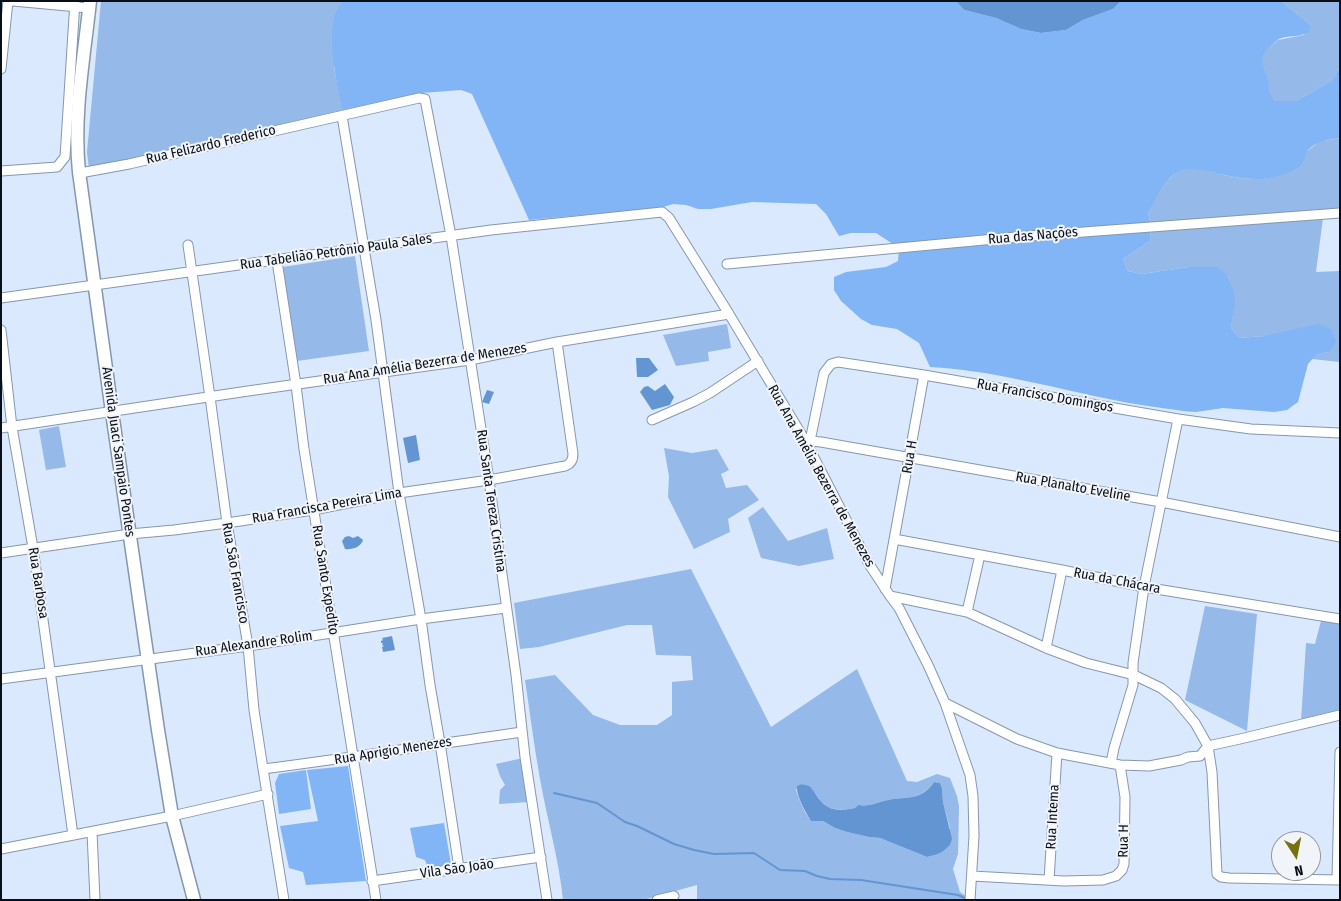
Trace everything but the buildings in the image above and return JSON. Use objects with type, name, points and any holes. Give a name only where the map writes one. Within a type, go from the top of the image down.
[{"type":"main road","name":"Avenida Juaci Sampaio Pontes","points":[[89,4],[78,113],[80,172],[94,286],[172,816],[194,900]]},
{"type":"street","points":[[1,69],[8,1]]},
{"type":"street","points":[[13,1],[89,4]]},
{"type":"street","points":[[1,171],[57,166],[65,157],[74,4]]},
{"type":"street","name":"Rua Felizardo Frederico","points":[[80,172],[129,164],[419,98],[425,99],[427,103]]},
{"type":"street","name":"Rua Santa Tereza Cristina","points":[[427,103],[451,236],[489,480],[525,757],[547,900]]},
{"type":"street","points":[[342,116],[376,320],[399,493],[421,619],[459,868]]},
{"type":"street","points":[[63,160],[80,172]]},
{"type":"street","name":"Rua Tabelião Petrônio Paula Sales","points":[[1,298],[491,230],[662,212],[670,218],[729,314]]},
{"type":"street","name":"Rua das Nações","points":[[727,264],[1016,237],[1340,213]]},
{"type":"street","name":"Rua São Francisco","points":[[188,245],[227,523],[248,646],[254,710],[284,900]]},
{"type":"street","name":"Rua Santo Expedito","points":[[278,260],[313,510],[376,900]]},
{"type":"street","name":"Rua Ana Amélia Bezerra de Menezes","points":[[1,428],[470,360],[557,342],[729,314],[808,441],[869,564],[899,608],[945,703],[970,775],[974,796],[974,836],[970,900]]},
{"type":"street","name":"Rua Barbosa","points":[[1,330],[12,427],[33,548],[73,836]]},
{"type":"street","name":"Rua Francisca Pereira Lima","points":[[1,553],[313,510],[399,493],[489,480],[565,466],[573,458],[557,342]]},
{"type":"street","points":[[652,420],[710,393],[758,361]]},
{"type":"street","name":"Rua Francisco Domingos","points":[[808,441],[824,373],[831,364],[838,362],[1178,419],[1251,429],[1340,433]]},
{"type":"street","name":"Rua H","points":[[888,593],[894,539],[924,375]]},
{"type":"street","name":"Rua H","points":[[1049,880],[1103,880],[1116,876],[1122,870],[1124,864],[1125,796],[1116,764],[1114,748],[1133,685],[1133,663],[1144,587],[1178,419]]},
{"type":"street","name":"Rua Planalto Eveline","points":[[808,441],[1161,502],[1340,537]]},
{"type":"street","name":"Rua da Chácara","points":[[894,539],[1144,587],[1340,619]]},
{"type":"street","points":[[966,612],[980,555]]},
{"type":"street","points":[[1046,648],[1062,570]]},
{"type":"street","points":[[888,593],[966,612],[1046,648],[1086,663],[1134,675],[1161,688],[1175,699],[1195,723],[1208,746],[1212,772],[1217,874],[1221,877],[1338,880],[1340,752]]},
{"type":"street","name":"Rua Alexandre Rolim","points":[[1,679],[248,646],[421,619],[506,608]]},
{"type":"street","points":[[945,703],[1017,740],[1057,753],[1116,764],[1149,766],[1200,756],[1208,746],[1340,715]]},
{"type":"street","name":"Rua Aprigio Menezes","points":[[263,769],[353,758],[440,743],[522,732]]},
{"type":"street","name":"Rua Intema","points":[[1049,880],[1057,753]]},
{"type":"street","points":[[1,849],[172,816],[268,794]]},
{"type":"street","points":[[92,832],[95,900]]},
{"type":"street","name":"Vila São João","points":[[372,880],[541,857]]},
{"type":"street","points":[[972,876],[1049,880]]},
{"type":"street","points":[[657,900],[674,896]]},
{"type":"shaded area","points":[[101,1],[343,1],[339,6],[334,68],[342,110],[89,169],[87,152]]},
{"type":"shaded area","points":[[343,1],[956,1],[964,10],[996,18],[1021,29],[1041,33],[1066,30],[1083,20],[1113,9],[1121,1],[1281,1],[1311,25],[1309,32],[1279,39],[1264,54],[1262,61],[1271,95],[1275,101],[1296,101],[1331,81],[1340,67],[1340,138],[1323,141],[1315,145],[1308,150],[1300,166],[1291,172],[1272,178],[1241,178],[1205,170],[1181,170],[1174,174],[1162,187],[1148,213],[1151,225],[1150,241],[1123,259],[1128,271],[1141,274],[1189,267],[1217,267],[1228,276],[1233,289],[1235,302],[1231,328],[1239,338],[1265,336],[1318,324],[1331,329],[1336,342],[1329,352],[1316,355],[1308,364],[1298,402],[1287,410],[1274,412],[1223,408],[1196,412],[1183,411],[1134,404],[974,371],[930,367],[919,343],[897,329],[872,325],[861,319],[841,301],[834,290],[834,277],[846,272],[886,267],[898,261],[899,248],[876,233],[851,233],[839,236],[826,214],[816,204],[752,202],[711,209],[698,209],[686,205],[673,204],[660,208],[529,220],[472,94],[461,90],[421,93],[342,110],[332,37],[333,23],[337,10]]},
{"type":"shaded area","points":[[956,1],[1121,1],[1113,9],[1083,20],[1066,30],[1041,33],[1021,29],[996,18],[964,10]]},
{"type":"shaded area","points":[[1281,1],[1340,1],[1340,67],[1331,81],[1296,101],[1275,101],[1271,96],[1262,65],[1264,52],[1278,40],[1304,35],[1311,25]]},
{"type":"shaded area","points":[[1340,138],[1340,209],[1324,210],[1316,272],[1340,271],[1340,362],[1312,359],[1316,355],[1329,352],[1265,336],[1239,338],[1231,328],[1234,302],[1228,276],[1189,267],[1141,274],[1128,271],[1123,259],[1150,241],[1151,225],[1148,213],[1164,185],[1177,172],[1183,169],[1196,168],[1239,178],[1269,178],[1302,163],[1307,151],[1319,142]]},
{"type":"shaded area","points":[[355,256],[369,351],[297,361],[283,267]]},
{"type":"shaded area","points":[[727,324],[731,348],[708,352],[709,361],[676,366],[663,335]]},
{"type":"shaded area","points":[[636,358],[649,358],[658,370],[648,377],[637,377]]},
{"type":"shaded area","points":[[665,384],[674,397],[670,405],[652,410],[640,392],[644,387],[648,386],[655,391]]},
{"type":"shaded area","points":[[487,390],[494,392],[489,404],[482,402]]},
{"type":"shaded area","points":[[59,426],[66,467],[46,470],[39,430]]},
{"type":"shaded area","points":[[416,435],[420,460],[408,463],[403,438]]},
{"type":"shaded area","points":[[664,448],[692,453],[717,449],[729,470],[721,474],[726,488],[747,485],[759,500],[728,519],[730,532],[694,549],[668,497],[669,476]]},
{"type":"shaded area","points":[[763,507],[788,541],[827,528],[834,559],[799,566],[761,558],[748,518]]},
{"type":"shaded area","points":[[358,536],[363,540],[356,548],[345,549],[342,541],[345,537],[353,538]]},
{"type":"shaded area","points":[[691,569],[771,727],[857,669],[907,781],[917,782],[937,774],[950,778],[959,806],[958,854],[953,869],[960,892],[972,900],[697,900],[697,885],[643,900],[563,900],[559,869],[538,767],[525,680],[555,675],[593,715],[620,725],[657,725],[672,715],[672,682],[693,680],[691,656],[656,655],[652,625],[627,625],[539,647],[520,649],[514,603]],"holes":[[[934,782],[940,783],[950,828],[935,855],[927,857],[880,838],[847,832],[823,821],[811,821],[802,807],[796,790],[802,784],[805,785],[811,788],[829,808],[843,810],[855,808],[858,805],[870,805],[888,800],[913,797],[929,788]]]},
{"type":"shaded area","points":[[1205,606],[1257,614],[1247,731],[1185,700]]},
{"type":"shaded area","points":[[1321,621],[1340,623],[1340,712],[1301,721],[1306,643],[1315,644]]},
{"type":"shaded area","points":[[392,636],[395,650],[383,652],[382,638]]},
{"type":"shaded area","points":[[523,758],[529,802],[499,804],[500,790],[505,785],[496,764]]},
{"type":"shaded area","points":[[348,766],[366,881],[306,885],[303,872],[289,868],[280,826],[318,821],[307,770]]},
{"type":"shaded area","points":[[306,770],[311,809],[279,814],[275,783],[279,774]]},
{"type":"shaded area","points":[[934,782],[940,783],[942,788],[943,802],[952,839],[950,845],[942,852],[927,857],[880,838],[847,832],[823,821],[811,821],[797,790],[797,786],[802,784],[808,786],[827,806],[845,810],[855,808],[858,805],[870,805],[888,800],[914,797],[924,792]]},
{"type":"shaded area","points":[[444,823],[451,864],[428,868],[425,860],[416,857],[410,828]]},
{"type":"waterway","points":[[554,793],[597,803],[625,822],[674,844],[694,850],[714,854],[754,853],[780,870],[805,871],[830,879],[861,880],[958,895],[965,898]]}]
